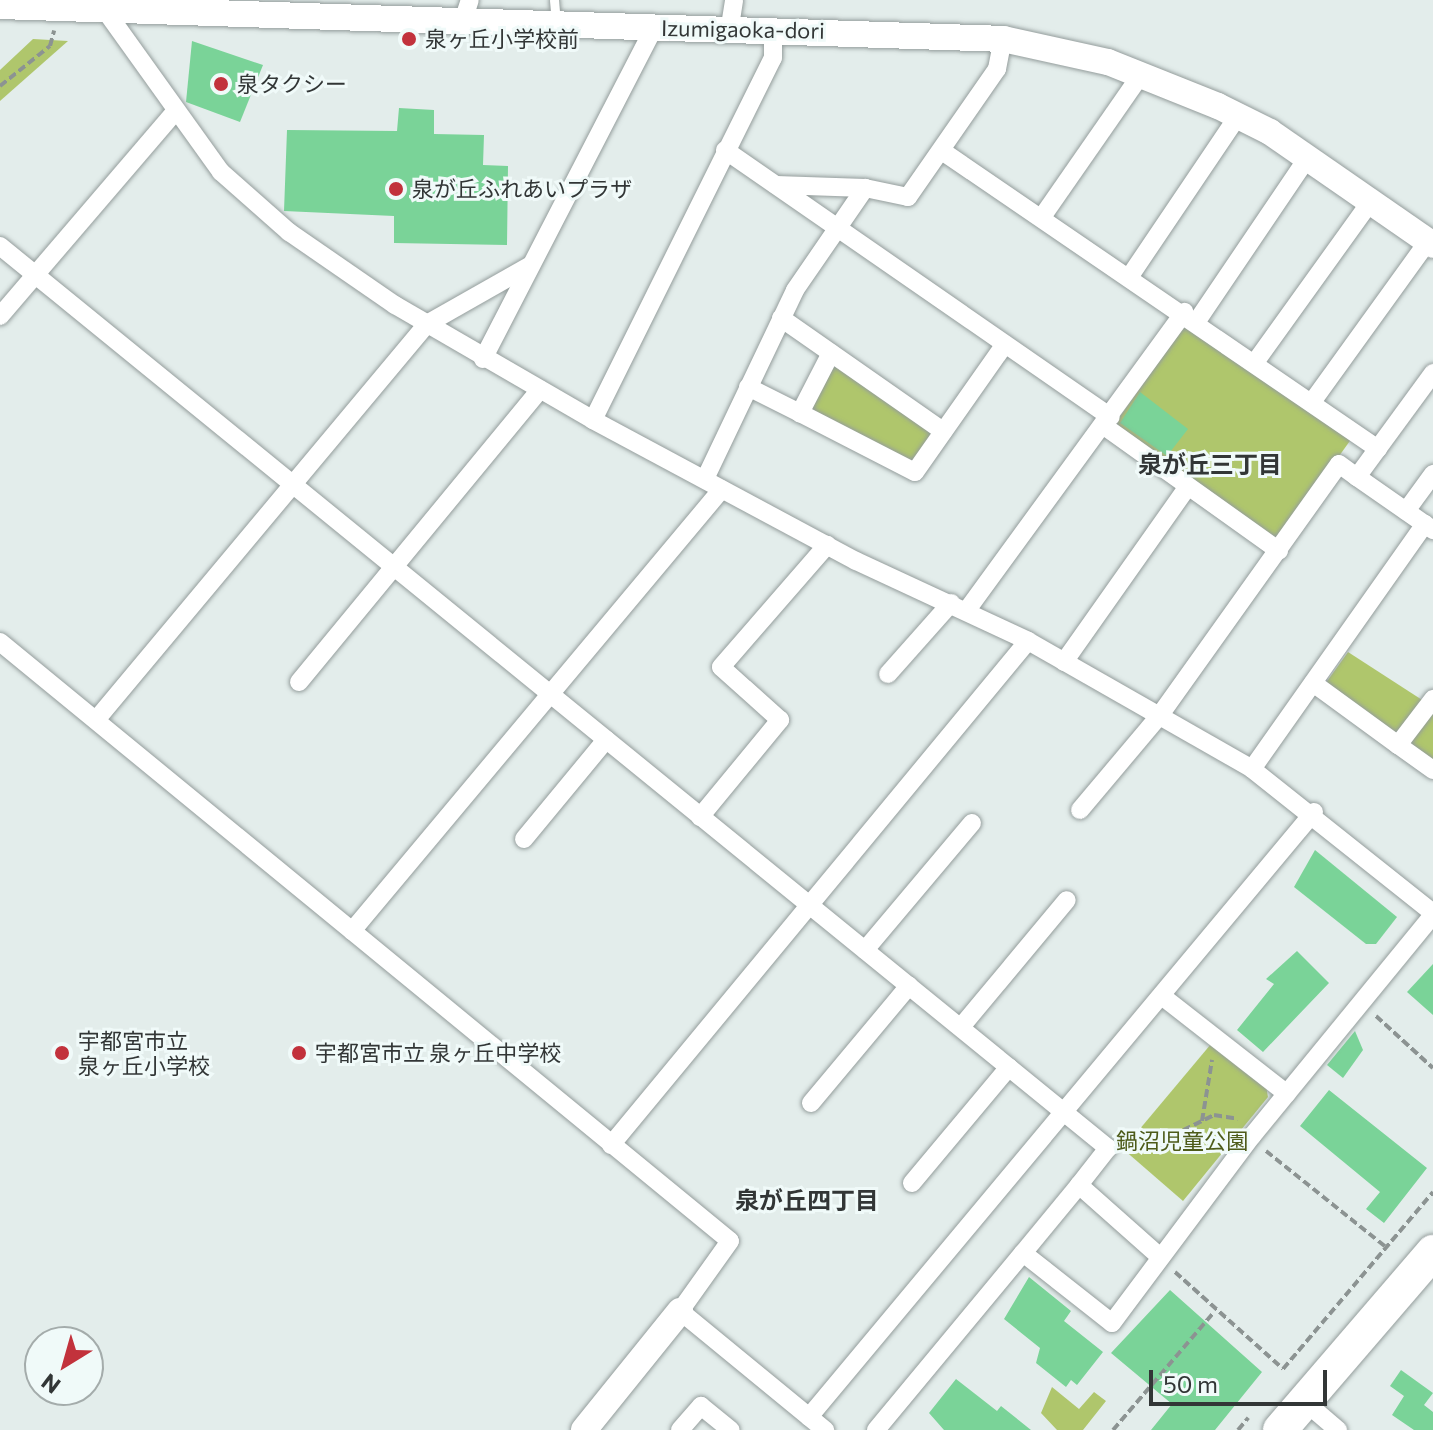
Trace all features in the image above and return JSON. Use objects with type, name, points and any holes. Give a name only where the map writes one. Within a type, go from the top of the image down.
[{"type":"highway","points":[[1280,1430],[1433,1252]]},
{"type":"street","points":[[730,26],[734,0]]},
{"type":"street","name":"Izumigaoka-dori","points":[[0,6],[105,10],[282,8],[555,12],[654,28],[730,26],[1003,39],[1142,73],[1238,116],[1308,157],[1430,243]]},
{"type":"street","points":[[105,10],[173,114],[221,172],[289,232],[483,359],[827,545],[1028,641],[1252,769],[1314,812],[1433,914],[1255,1132],[1159,1256],[1112,1323],[1023,1253]]},
{"type":"street","points":[[483,359],[654,28]]},
{"type":"street","points":[[593,420],[773,58],[773,28]]},
{"type":"street","points":[[776,185],[865,188],[908,197],[997,69],[1003,39]]},
{"type":"street","points":[[1042,217],[1142,73]]},
{"type":"street","points":[[0,316],[173,114]]},
{"type":"street","points":[[1130,276],[1238,116]]},
{"type":"street","points":[[725,150],[1005,344],[1188,486],[1279,551]]},
{"type":"street","points":[[942,151],[1256,361],[1378,449]]},
{"type":"street","points":[[888,674],[959,606],[1190,316],[1308,157]]},
{"type":"street","points":[[705,479],[781,318],[865,188]]},
{"type":"street","points":[[1256,361],[1371,201]]},
{"type":"street","points":[[1312,402],[1430,243]]},
{"type":"street","points":[[0,246],[1108,1148],[876,1430]]},
{"type":"street","points":[[96,720],[290,484],[427,324],[529,266]]},
{"type":"street","points":[[781,318],[943,431]]},
{"type":"street","points":[[748,387],[915,472],[1005,344]]},
{"type":"street","points":[[800,413],[831,353]]},
{"type":"street","points":[[1357,477],[1433,373]]},
{"type":"street","points":[[299,682],[540,390]]},
{"type":"street","points":[[1080,810],[1160,715],[1339,464],[1429,527],[1252,769]]},
{"type":"street","points":[[1406,511],[1433,474]]},
{"type":"street","points":[[1064,662],[1188,486]]},
{"type":"street","points":[[352,931],[722,489]]},
{"type":"street","points":[[700,817],[780,720],[721,667],[827,545]]},
{"type":"street","points":[[611,1145],[1028,641]]},
{"type":"street","points":[[0,642],[730,1241],[680,1311],[584,1430]]},
{"type":"street","points":[[1313,683],[1433,770]]},
{"type":"street","points":[[1398,745],[1433,699]]},
{"type":"street","points":[[524,839],[606,740]]},
{"type":"street","points":[[809,1417],[1067,1114],[1314,812]]},
{"type":"street","points":[[865,950],[972,823]]},
{"type":"street","points":[[961,1027],[1067,900]]},
{"type":"street","points":[[811,1103],[909,986]]},
{"type":"street","points":[[1163,997],[1287,1094]]},
{"type":"street","points":[[912,1183],[1009,1067]]},
{"type":"street","points":[[1079,1185],[1159,1256]]},
{"type":"street","points":[[680,1311],[825,1430]]},
{"type":"street","points":[[1304,1401],[1338,1430]]},
{"type":"street","points":[[680,1430],[701,1406],[731,1430]]},
{"type":"path","points":[[0,86],[50,46],[54,31]]},
{"type":"path","points":[[1362,1002],[1433,1068]]},
{"type":"path","points":[[1202,1121],[1216,1039]]},
{"type":"path","points":[[1108,1148],[1151,1146],[1214,1115],[1255,1132],[1386,1247]]},
{"type":"path","points":[[1159,1256],[1214,1312],[1283,1369],[1433,1192]]},
{"type":"path","points":[[1113,1430],[1214,1312]]},
{"type":"path","points":[[1238,1430],[1248,1418]]},
{"type":"green space","points":[[33,39],[68,41],[0,101],[0,70]]},
{"type":"green space","points":[[1188,321],[1352,438],[1276,544],[1113,426]]},
{"type":"green space","points":[[833,361],[935,433],[913,464],[807,409]]},
{"type":"green space","points":[[1348,652],[1433,707],[1433,762],[1325,684]]},
{"type":"green space","name":"鍋沼児童公園","points":[[1211,1044],[1266,1086],[1268,1097],[1183,1201],[1123,1149]]},
{"type":"green space","points":[[1052,1387],[1079,1409],[1094,1392],[1106,1401],[1083,1430],[1057,1430],[1041,1413]]},
{"type":"building","name":"泉タクシー","points":[[192,41],[263,65],[240,122],[186,102]]},
{"type":"building","name":"泉が丘ふれあいプラザ","points":[[399,108],[434,110],[434,134],[484,135],[483,165],[508,166],[507,245],[394,243],[394,216],[284,211],[287,130],[397,131]]},
{"type":"building","points":[[1140,392],[1188,429],[1167,456],[1120,423]]},
{"type":"building","points":[[1315,850],[1397,917],[1376,944],[1366,944],[1294,887]]},
{"type":"building","points":[[1297,951],[1329,983],[1263,1052],[1237,1030],[1274,984],[1266,979]]},
{"type":"building","points":[[1433,964],[1433,1015],[1407,992]]},
{"type":"building","points":[[1355,1031],[1363,1050],[1343,1078],[1327,1065]]},
{"type":"building","points":[[1329,1090],[1427,1168],[1384,1223],[1366,1209],[1380,1192],[1300,1126]]},
{"type":"building","points":[[1029,1277],[1071,1311],[1064,1321],[1103,1352],[1077,1385],[1071,1380],[1066,1387],[1036,1363],[1040,1348],[1004,1319]]},
{"type":"building","points":[[1170,1290],[1262,1372],[1215,1430],[1151,1430],[1172,1404],[1111,1353]]},
{"type":"building","points":[[1401,1370],[1433,1393],[1424,1405],[1433,1412],[1433,1430],[1414,1430],[1392,1415],[1404,1396],[1390,1386]]},
{"type":"building","points":[[956,1379],[997,1411],[1001,1406],[1031,1430],[944,1430],[929,1413]]},
{"type":"place","name":"泉ヶ丘小学校前","points":[[409,39]]},
{"type":"place","name":"泉タクシー","points":[[221,84]]},
{"type":"place","name":"泉が丘ふれあいプラザ","points":[[396,189]]},
{"type":"place","name":"宇都宮市立 泉ヶ丘小学校","points":[[62,1053]]},
{"type":"place","name":"宇都宮市立 泉ヶ丘中学校","points":[[299,1053]]},
{"type":"district","name":"泉が丘三丁目","points":[[1210,464]]},
{"type":"district","name":"泉が丘四丁目","points":[[807,1200]]}]
